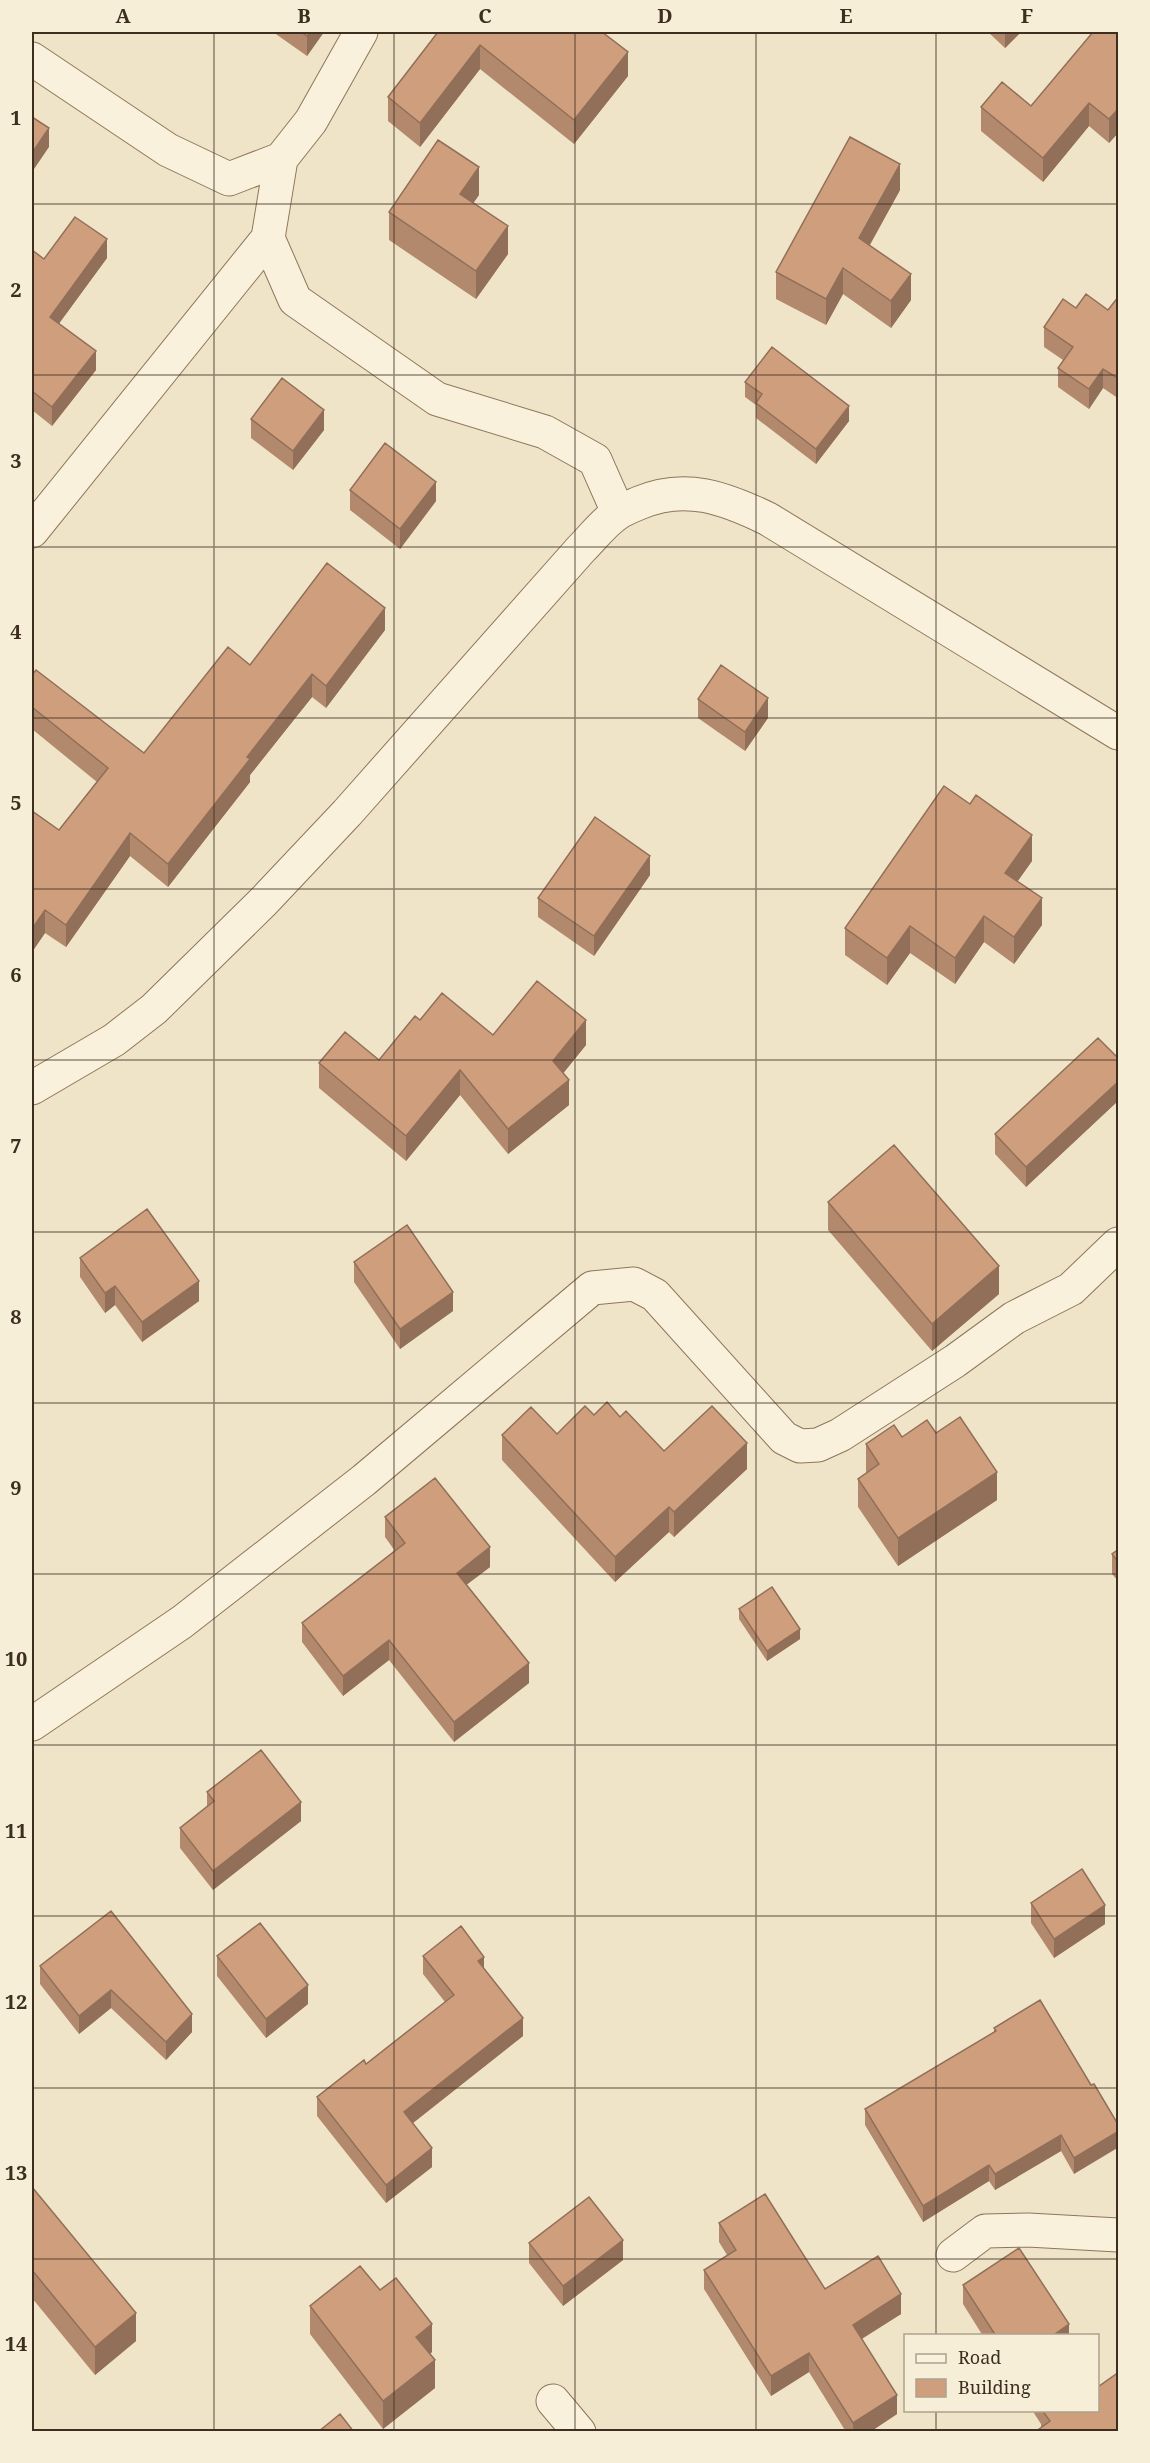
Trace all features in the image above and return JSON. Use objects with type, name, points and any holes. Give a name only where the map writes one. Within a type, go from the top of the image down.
[{"type":"street","points":[[32,531],[268,238],[281,159],[310,121],[361,32]]},
{"type":"street","points":[[32,59],[168,150],[230,179],[281,159]]},
{"type":"street","points":[[268,238],[295,300],[437,399],[545,432],[595,460],[618,512]]},
{"type":"street","points":[[32,1088],[114,1040],[154,1009],[264,901],[339,821],[558,574],[618,512],[655,496],[680,492],[705,495],[737,504],[768,519],[1119,733]]},
{"type":"street","points":[[32,1724],[182,1622],[219,1594],[364,1480],[591,1288],[634,1284],[656,1295],[784,1438],[800,1446],[818,1445],[840,1435],[955,1361],[1014,1317],[1071,1288],[1119,1244]]},
{"type":"street","points":[[953,2255],[985,2231],[1028,2230],[1119,2235]]},
{"type":"street","points":[[553,2401],[579,2432]]},
{"type":"building","points":[[438,32],[602,32],[628,52],[574,120],[480,45],[420,123],[388,97]]},
{"type":"building","points":[[1093,32],[1119,32],[1119,108],[1109,119],[1089,103],[1043,158],[981,107],[1002,82],[1031,106]]},
{"type":"building","points":[[32,117],[49,128],[32,153]]},
{"type":"building","points":[[850,137],[900,164],[859,238],[911,274],[891,301],[843,268],[826,299],[776,272]]},
{"type":"building","points":[[438,140],[479,167],[460,194],[508,226],[476,271],[389,212]]},
{"type":"building","points":[[75,217],[107,239],[50,317],[96,351],[52,407],[32,391],[32,250],[44,259]]},
{"type":"building","points":[[1086,294],[1108,310],[1119,296],[1119,379],[1103,369],[1089,389],[1058,368],[1073,347],[1044,327],[1063,299],[1076,308]]},
{"type":"building","points":[[772,347],[849,406],[816,449],[756,403],[762,394],[745,382]]},
{"type":"building","points":[[282,378],[324,410],[293,451],[251,419]]},
{"type":"building","points":[[385,443],[436,482],[400,529],[350,490]]},
{"type":"building","points":[[327,563],[385,608],[326,686],[312,674],[247,757],[250,759],[168,864],[130,833],[66,925],[45,910],[32,929],[32,811],[59,830],[108,768],[32,707],[32,675],[36,670],[144,753],[228,647],[250,665]]},
{"type":"building","points":[[721,665],[768,698],[745,732],[698,699]]},
{"type":"building","points":[[944,786],[970,804],[976,795],[1032,835],[1005,873],[1042,898],[1014,937],[984,916],[955,958],[910,926],[887,958],[845,928]]},
{"type":"building","points":[[595,817],[650,856],[594,936],[538,898]]},
{"type":"building","points":[[537,981],[586,1020],[553,1061],[569,1080],[508,1129],[460,1070],[406,1136],[319,1063],[345,1032],[379,1060],[415,1016],[420,1020],[442,993],[493,1035]]},
{"type":"building","points":[[1098,1038],[1119,1059],[1119,1081],[1026,1167],[995,1134]]},
{"type":"building","points":[[894,1145],[999,1266],[932,1324],[828,1202]]},
{"type":"building","points":[[147,1209],[199,1281],[142,1322],[115,1286],[105,1293],[80,1258]]},
{"type":"building","points":[[407,1225],[453,1292],[400,1329],[354,1262]]},
{"type":"building","points":[[607,1402],[620,1417],[626,1411],[664,1451],[712,1406],[747,1443],[674,1512],[669,1507],[615,1557],[502,1435],[531,1407],[557,1434],[585,1406],[594,1415]]},
{"type":"building","points":[[960,1417],[997,1472],[898,1538],[858,1479],[879,1464],[866,1444],[894,1425],[902,1437],[927,1420],[936,1433]]},
{"type":"building","points":[[435,1478],[490,1547],[457,1573],[529,1663],[454,1722],[389,1640],[343,1676],[302,1623],[405,1543],[385,1517]]},
{"type":"building","points":[[1119,1549],[1119,1563],[1112,1554]]},
{"type":"building","points":[[772,1587],[800,1629],[767,1651],[739,1609]]},
{"type":"building","points":[[261,1750],[301,1802],[213,1871],[180,1828],[214,1801],[207,1792]]},
{"type":"building","points":[[1082,1869],[1105,1905],[1054,1939],[1031,1903]]},
{"type":"building","points":[[111,1911],[192,2014],[166,2042],[111,1990],[79,2016],[40,1966]]},
{"type":"building","points":[[260,1923],[308,1985],[266,2019],[217,1956]]},
{"type":"building","points":[[461,1926],[484,1957],[478,1961],[523,2018],[404,2112],[432,2148],[386,2185],[317,2097],[364,2060],[366,2064],[454,1995],[423,1956]]},
{"type":"building","points":[[1040,2000],[1091,2085],[1094,2084],[1119,2126],[1119,2131],[1074,2158],[1061,2135],[995,2174],[989,2165],[923,2206],[865,2109],[996,2031],[994,2028]]},
{"type":"building","points":[[32,2187],[136,2313],[95,2347],[32,2270]]},
{"type":"building","points":[[765,2194],[825,2289],[878,2256],[901,2294],[853,2325],[897,2395],[853,2423],[809,2353],[771,2376],[704,2270],[736,2250],[719,2223]]},
{"type":"building","points":[[589,2197],[623,2240],[563,2286],[529,2243]]},
{"type":"building","points":[[1019,2248],[1069,2324],[1055,2334],[995,2334],[963,2285]]},
{"type":"building","points":[[360,2266],[380,2290],[396,2278],[432,2324],[416,2337],[435,2360],[383,2401],[310,2306]]},
{"type":"building","points":[[1119,2372],[1119,2432],[1035,2432],[1050,2421],[1043,2412],[1099,2412],[1099,2386]]},
{"type":"building","points":[[340,2414],[354,2432],[318,2432]]}]
